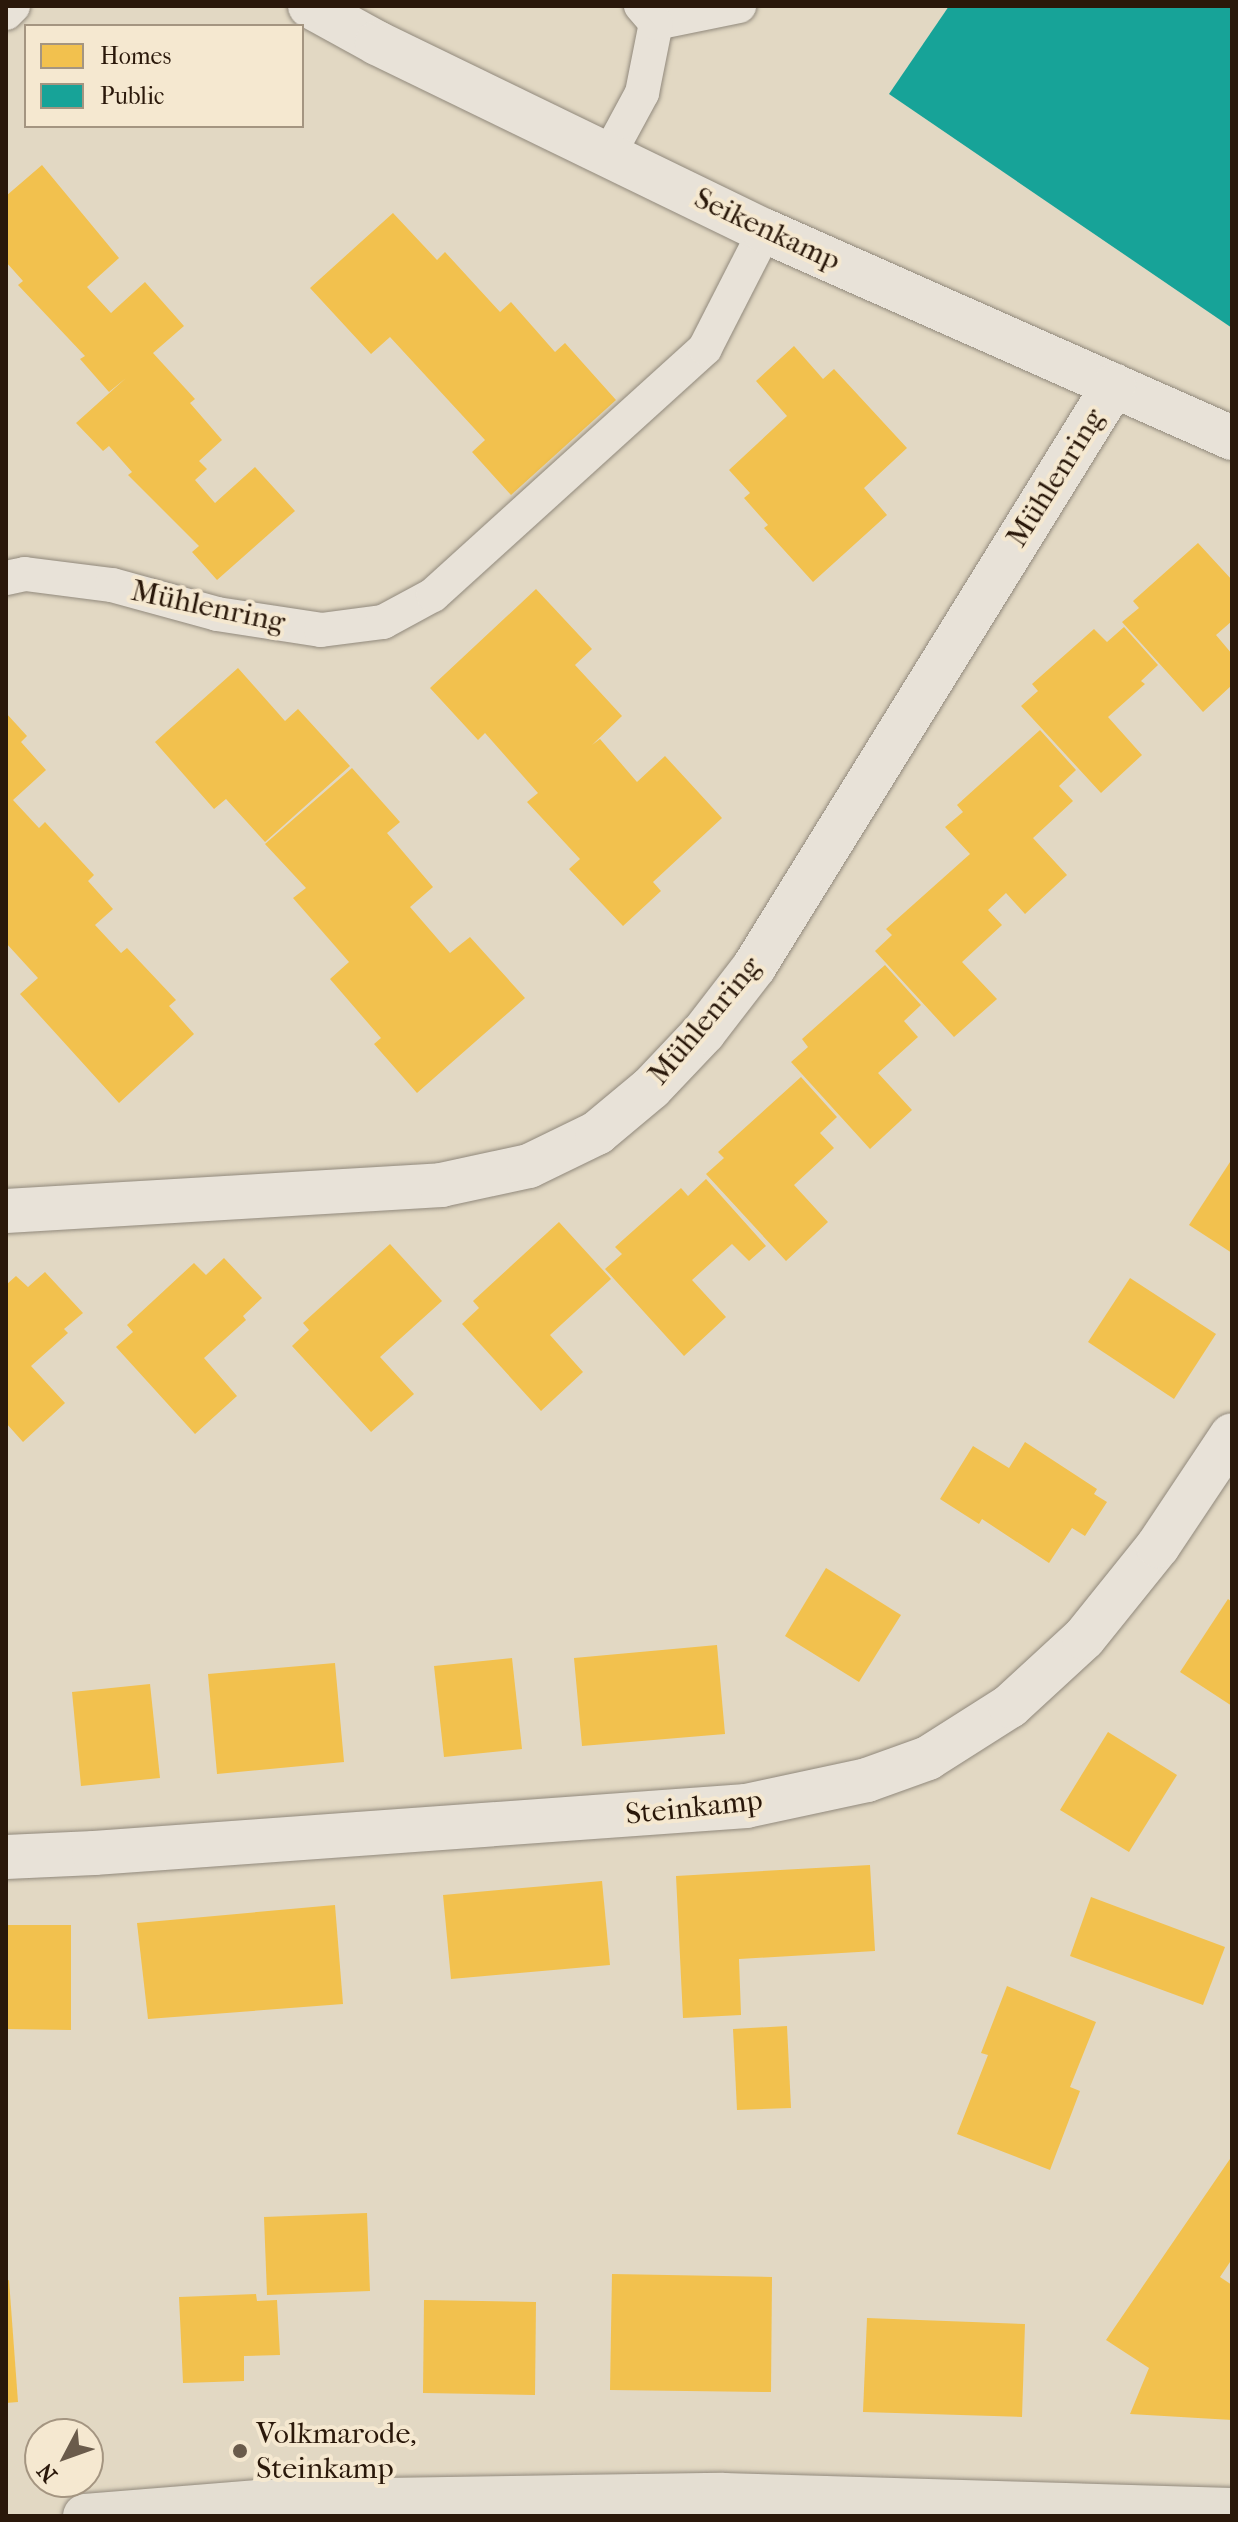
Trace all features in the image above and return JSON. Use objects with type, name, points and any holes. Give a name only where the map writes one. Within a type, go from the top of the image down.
[{"type":"main road","points":[[85,2516],[234,2503],[723,2495],[1232,2510]]},
{"type":"street","name":"Seikenkamp","points":[[310,6],[377,43],[765,231],[1232,438]]},
{"type":"street","name":"Mühlenring","points":[[6,1211],[441,1185],[529,1166],[597,1133],[651,1088],[694,1044],[754,967],[1114,385]]},
{"type":"street","name":"Steinkamp","points":[[6,1857],[746,1806],[867,1780],[928,1758],[1010,1706],[1084,1638],[1158,1546],[1232,1435]]},
{"type":"lane","points":[[6,13],[13,6]]},
{"type":"lane","points":[[608,156],[642,93],[649,14],[739,6]]},
{"type":"lane","name":"Mühlenring","points":[[6,578],[25,574],[112,585],[217,614],[321,630],[383,622],[433,595],[705,348],[765,231]]},
{"type":"building: Homes","points":[[42,165],[119,258],[87,287],[111,313],[145,282],[184,326],[153,353],[195,399],[190,403],[222,440],[199,461],[207,469],[195,480],[215,503],[255,467],[295,511],[217,580],[192,552],[199,546],[128,475],[132,472],[109,446],[103,451],[76,423],[126,378],[109,392],[80,359],[85,356],[18,285],[23,281],[6,262],[6,196]]},
{"type":"building: Homes","points":[[393,213],[437,260],[445,252],[500,312],[511,302],[555,352],[565,343],[616,400],[511,495],[472,452],[485,440],[390,337],[371,354],[310,288]]},
{"type":"building: Homes","points":[[794,346],[823,379],[834,369],[907,448],[864,488],[887,515],[813,582],[764,528],[768,525],[744,498],[750,493],[729,470],[787,416],[756,381]]},
{"type":"building: Homes","points":[[1198,543],[1232,580],[1232,621],[1216,635],[1232,654],[1232,685],[1203,712],[1122,622],[1139,608],[1133,601]]},
{"type":"building: Homes","points":[[536,589],[592,649],[575,665],[622,716],[592,745],[600,739],[637,782],[665,756],[722,818],[653,882],[661,891],[623,926],[569,869],[580,859],[527,802],[538,793],[485,733],[478,740],[430,688]]},
{"type":"building: Homes","points":[[1124,627],[1158,665],[1141,681],[1145,684],[1108,717],[1142,755],[1101,793],[1021,706],[1038,691],[1032,684],[1094,629],[1107,642]]},
{"type":"building: Homes","points":[[238,668],[285,721],[298,709],[350,766],[265,842],[226,799],[214,809],[155,742]]},
{"type":"building: Homes","points":[[6,713],[27,736],[21,742],[46,770],[13,800],[39,828],[45,822],[94,875],[88,881],[113,909],[95,925],[121,953],[127,948],[176,1000],[169,1006],[194,1034],[119,1103],[20,994],[38,978],[6,943]]},
{"type":"building: Homes","points":[[1040,730],[1076,770],[1059,786],[1073,801],[1033,838],[1067,875],[1025,914],[1006,893],[988,910],[1002,925],[962,962],[997,999],[954,1037],[875,951],[892,935],[886,929],[970,854],[945,827],[963,812],[957,805]]},
{"type":"building: Homes","points":[[352,768],[400,822],[387,833],[433,887],[410,907],[450,953],[470,937],[525,998],[417,1093],[374,1044],[381,1038],[330,979],[349,962],[293,898],[306,888],[265,844]]},
{"type":"building: Homes","points":[[885,965],[921,1005],[904,1021],[918,1037],[878,1073],[912,1110],[870,1149],[791,1062],[808,1047],[802,1039]]},
{"type":"building: Homes","points":[[801,1077],[837,1117],[820,1133],[834,1148],[794,1185],[828,1222],[786,1261],[706,1174],[724,1158],[718,1152]]},
{"type":"building: Homes","points":[[1232,1159],[1232,1253],[1189,1225]]},
{"type":"building: Homes","points":[[706,1179],[766,1246],[749,1261],[732,1244],[692,1280],[726,1317],[684,1356],[605,1269],[622,1254],[615,1247],[681,1188],[688,1196]]},
{"type":"building: Homes","points":[[559,1222],[611,1279],[550,1335],[583,1372],[541,1411],[462,1324],[479,1308],[473,1301]]},
{"type":"building: Homes","points":[[390,1244],[442,1301],[380,1357],[414,1394],[371,1432],[292,1346],[309,1330],[303,1323]]},
{"type":"building: Homes","points":[[224,1258],[262,1298],[243,1316],[246,1320],[204,1358],[237,1396],[195,1434],[116,1347],[133,1332],[127,1325],[194,1263],[206,1275]]},
{"type":"building: Homes","points":[[45,1272],[83,1313],[64,1329],[68,1333],[31,1366],[65,1403],[23,1442],[6,1423],[6,1285],[16,1276],[28,1287]]},
{"type":"building: Homes","points":[[1130,1278],[1216,1334],[1174,1399],[1088,1342]]},
{"type":"building: Homes","points":[[1025,1442],[1097,1489],[1094,1494],[1107,1502],[1085,1536],[1072,1528],[1049,1563],[982,1519],[979,1524],[940,1499],[973,1446],[1009,1468]]},
{"type":"building: Homes","points":[[826,1568],[901,1615],[859,1682],[785,1636]]},
{"type":"building: Homes","points":[[1228,1599],[1232,1602],[1232,1706],[1180,1672]]},
{"type":"building: Homes","points":[[717,1645],[725,1734],[582,1746],[574,1658]]},
{"type":"building: Homes","points":[[512,1658],[522,1749],[444,1757],[434,1666]]},
{"type":"building: Homes","points":[[335,1663],[344,1762],[217,1774],[208,1674]]},
{"type":"building: Homes","points":[[150,1684],[160,1778],[81,1786],[72,1692]]},
{"type":"building: Homes","points":[[1108,1732],[1177,1775],[1129,1852],[1060,1810]]},
{"type":"building: Homes","points":[[870,1865],[875,1951],[739,1959],[741,2015],[683,2018],[676,1876]]},
{"type":"building: Homes","points":[[602,1881],[610,1965],[451,1979],[443,1895]]},
{"type":"building: Homes","points":[[1091,1897],[1225,1947],[1203,2005],[1070,1956]]},
{"type":"building: Homes","points":[[335,1905],[343,2004],[148,2019],[137,1923]]},
{"type":"building: Homes","points":[[6,1925],[71,1925],[71,2030],[6,2029]]},
{"type":"building: Homes","points":[[1007,1986],[1096,2022],[1070,2087],[1080,2091],[1050,2170],[957,2134],[988,2055],[981,2053]]},
{"type":"building: Homes","points":[[787,2026],[791,2108],[737,2110],[733,2029]]},
{"type":"building: Homes","points":[[1232,2156],[1232,2259],[1220,2277],[1232,2285],[1232,2420],[1130,2414],[1149,2368],[1106,2340]]},
{"type":"building: Homes","points":[[367,2213],[370,2291],[267,2295],[264,2217]]},
{"type":"building: Homes","points":[[612,2274],[772,2277],[771,2392],[610,2390]]},
{"type":"building: Homes","points":[[9,2280],[18,2402],[6,2403],[6,2281]]},
{"type":"building: Homes","points":[[256,2294],[257,2301],[277,2300],[280,2355],[244,2356],[244,2381],[183,2383],[179,2297]]},
{"type":"building: Homes","points":[[424,2300],[536,2302],[535,2395],[423,2393]]},
{"type":"building: Homes","points":[[867,2318],[1025,2324],[1022,2417],[863,2412]]},
{"type":"building: Public","points":[[949,6],[1232,6],[1232,328],[889,94]]},
{"type":"place","name":"Volkmarode, Steinkamp","points":[[240,2451]]}]
